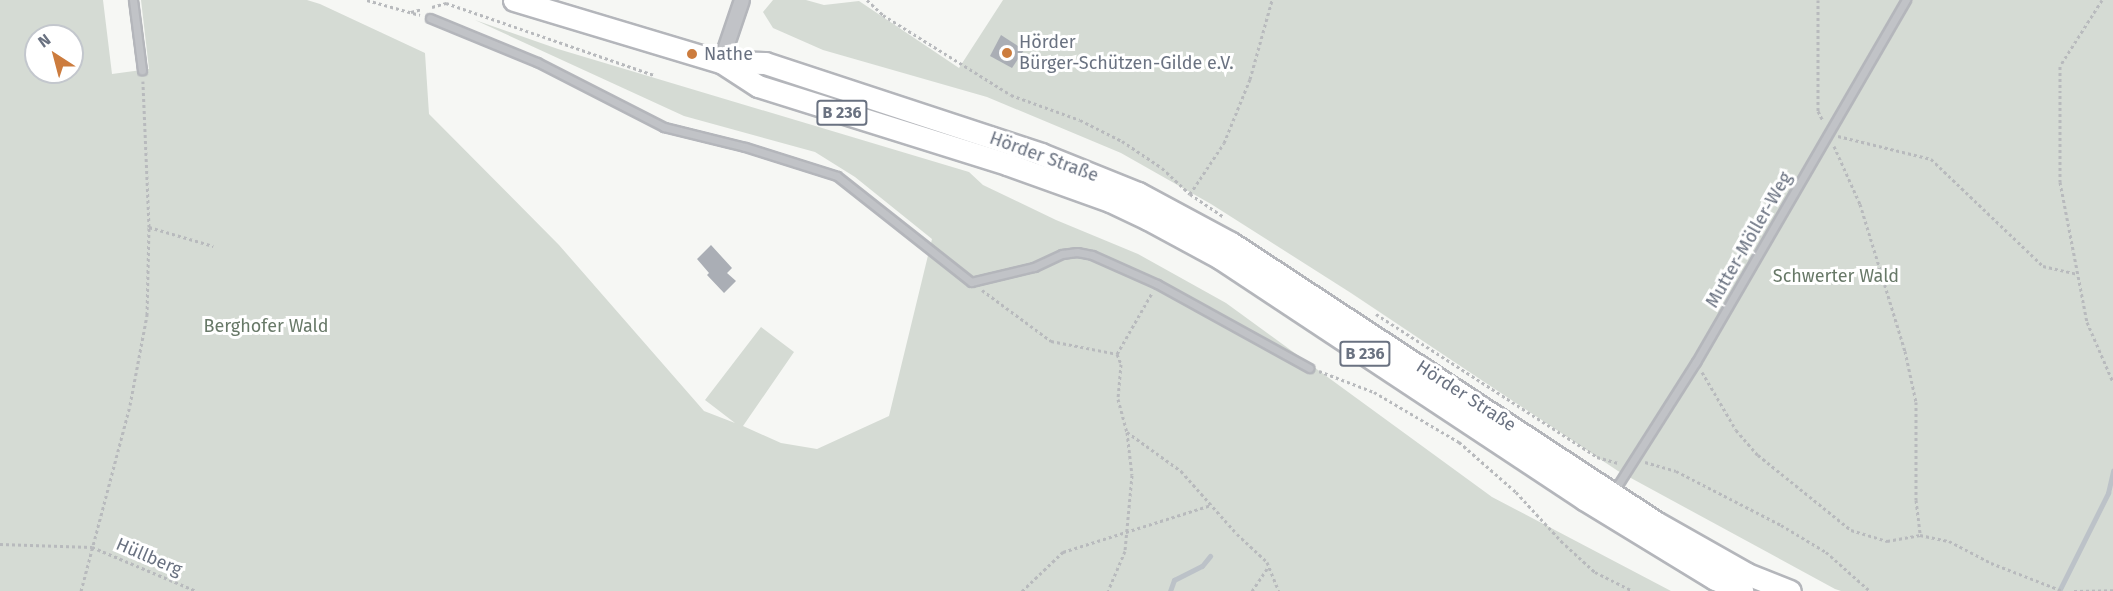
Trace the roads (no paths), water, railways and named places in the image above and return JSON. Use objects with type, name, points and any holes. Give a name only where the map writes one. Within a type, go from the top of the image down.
[{"type":"main road","name":"B 236","points":[[514,0],[721,62]]},
{"type":"main road","name":"Hörder Straße","points":[[721,62],[765,63],[975,132],[1092,174],[1200,225],[1657,523],[1747,574],[1790,591]]},
{"type":"main road","name":"Hörder Straße","points":[[721,62],[758,87],[969,153],[1110,201],[1220,258],[1584,499],[1715,579],[1742,591]]},
{"type":"street","points":[[721,62],[742,0]]},
{"type":"lane","points":[[133,0],[142,70]]},
{"type":"lane","name":"Mutter-Möller-Weg","points":[[1613,493],[1696,362],[1906,0]]},
{"type":"lane","points":[[430,18],[537,62],[664,127],[745,147],[837,176],[970,282],[1034,267],[1062,254],[1077,252],[1092,255],[1157,284],[1309,368]]},
{"type":"waterway","points":[[2059,591],[2108,493],[2113,471]]},
{"type":"waterway","points":[[1170,591],[1174,580],[1202,566],[1210,556]]},
{"type":"place","name":"Hörder Bürger-Schützen-Gilde e.V.","points":[[1007,53]]},
{"type":"place","name":"Nathe","points":[[692,54]]},
{"type":"park label","name":"Schwerter Wald","points":[[1836,276]]},
{"type":"park label","name":"Berghofer Wald","points":[[266,326]]}]
